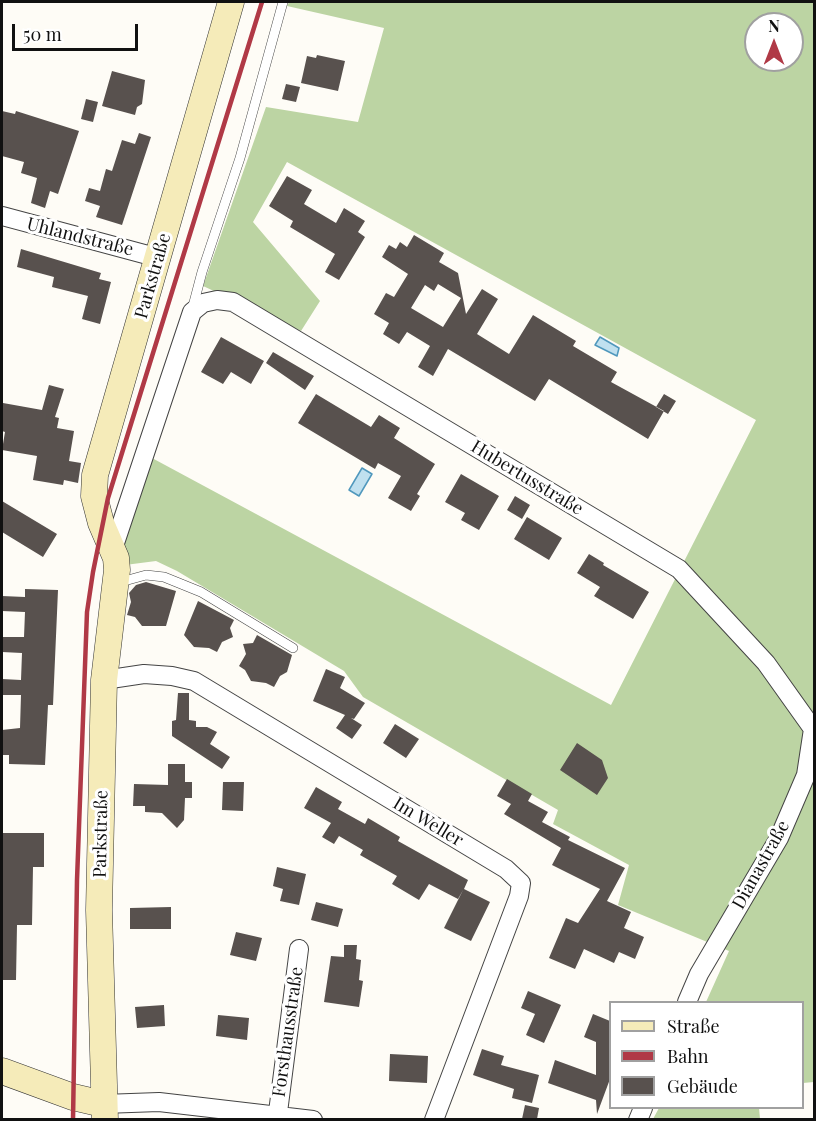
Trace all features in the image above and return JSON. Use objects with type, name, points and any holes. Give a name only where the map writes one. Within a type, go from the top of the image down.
[{"type":"street","name":"Parkstraße","points":[[104,1112],[99,910],[104,680],[117,570],[113,549],[102,524],[94,496],[95,475],[231,2]]},
{"type":"street","name":"Uhlandstraße","points":[[2,216],[159,258]]},
{"type":"street","name":"Hubertusstraße","points":[[192,312],[203,303],[210,301],[233,302],[679,569],[766,663],[814,725]]},
{"type":"street","name":"Parkstraße","points":[[113,549],[192,312]]},
{"type":"street","name":"Im Weller","points":[[104,680],[144,675],[172,676],[194,681],[506,868],[520,883],[519,896],[434,1119]]},
{"type":"street","name":"Dianastraße","points":[[687,1001],[699,974],[779,838],[806,775],[814,725]]},
{"type":"street","name":"Forsthausstraße","points":[[277,1118],[299,949]]},
{"type":"street","name":"Forsthausstraße","points":[[2,1071],[73,1097],[104,1112],[159,1102],[277,1118],[313,1119]]},
{"type":"lane","points":[[192,312],[202,272],[240,158],[283,2]]},
{"type":"lane","points":[[115,584],[146,576],[164,577],[201,592],[293,648]]},
{"type":"green space","points":[[289,2],[814,2],[814,1082],[804,1083],[804,1001],[706,1001],[729,951],[618,905],[629,865],[553,824],[558,810],[363,697],[344,671],[177,571],[156,561],[125,565],[121,538],[152,458],[611,705],[756,420],[287,162],[253,222],[320,301],[301,331],[203,286],[266,107],[358,122],[384,28],[287,6]]},
{"type":"green space","points":[[658,1109],[759,1109],[760,1119],[653,1119]]},
{"type":"water","points":[[600,337],[619,348],[617,356],[595,345]]},
{"type":"water","points":[[362,468],[372,474],[359,496],[349,490]]},
{"type":"building","points":[[317,55],[345,61],[338,91],[301,83],[307,56],[316,58]]},
{"type":"building","points":[[112,71],[145,80],[142,104],[137,107],[135,115],[102,106]]},
{"type":"building","points":[[286,84],[300,87],[296,102],[282,99]]},
{"type":"building","points":[[86,99],[98,102],[93,122],[81,119]]},
{"type":"building","points":[[2,111],[15,114],[16,111],[79,131],[58,194],[50,191],[45,208],[31,203],[37,178],[21,173],[24,162],[2,156]]},
{"type":"building","points":[[139,133],[151,137],[122,225],[96,217],[100,206],[85,201],[89,188],[100,191],[106,169],[112,171],[122,140],[135,144]]},
{"type":"building","points":[[287,176],[312,190],[304,204],[336,223],[344,208],[365,221],[358,232],[365,237],[339,280],[325,272],[335,254],[290,227],[293,221],[269,206]]},
{"type":"building","points":[[414,235],[444,253],[439,262],[458,273],[466,314],[482,289],[498,299],[477,334],[509,354],[533,315],[576,341],[573,346],[617,372],[611,382],[664,411],[648,439],[549,379],[535,401],[448,349],[433,376],[418,367],[430,346],[407,332],[399,344],[383,334],[389,323],[374,314],[386,293],[394,297],[408,274],[382,257],[389,245],[396,249],[400,242],[407,247]],"holes":[[[438,284],[461,298],[443,327],[411,308],[425,285],[434,291]]]},
{"type":"building","points":[[21,249],[101,273],[99,279],[111,282],[100,324],[82,319],[88,296],[52,287],[54,277],[17,267]]},
{"type":"building","points":[[221,337],[264,361],[251,384],[231,372],[223,384],[201,372]]},
{"type":"building","points":[[273,352],[314,376],[305,390],[266,363]]},
{"type":"building","points":[[49,385],[64,389],[55,417],[59,418],[57,428],[74,431],[69,461],[81,463],[78,483],[64,480],[63,485],[33,480],[37,456],[2,450],[5,432],[2,431],[3,403],[42,410]]},
{"type":"building","points":[[316,394],[371,427],[379,415],[400,428],[394,438],[435,464],[417,494],[420,496],[411,511],[388,498],[401,476],[378,463],[375,469],[298,423]]},
{"type":"building","points":[[664,394],[676,401],[668,414],[656,407]]},
{"type":"building","points":[[461,474],[499,496],[479,530],[461,520],[465,513],[445,502]]},
{"type":"building","points":[[515,496],[530,505],[522,519],[507,510]]},
{"type":"building","points":[[2,501],[57,534],[43,557],[2,532]]},
{"type":"building","points":[[527,517],[562,538],[549,560],[514,539]]},
{"type":"building","points":[[589,554],[604,563],[603,565],[649,592],[633,619],[594,596],[600,587],[577,573]]},
{"type":"building","points":[[146,582],[176,591],[166,626],[142,626],[135,617],[127,615],[131,602],[129,593],[136,585]]},
{"type":"building","points":[[25,589],[58,590],[53,705],[48,705],[45,765],[9,764],[9,755],[2,755],[2,730],[20,728],[21,695],[2,695],[2,679],[21,680],[22,653],[2,652],[2,637],[24,637],[25,612],[2,611],[2,596],[25,597]]},
{"type":"building","points":[[198,601],[234,620],[230,628],[233,637],[222,642],[217,652],[209,648],[194,647],[184,635]]},
{"type":"building","points":[[257,635],[292,655],[287,672],[280,676],[274,687],[266,683],[251,681],[245,670],[239,666],[246,654],[243,644],[253,643]]},
{"type":"building","points":[[326,669],[345,677],[340,688],[365,703],[354,719],[351,718],[362,725],[352,739],[336,728],[345,715],[313,701]]},
{"type":"building","points":[[178,693],[189,693],[189,720],[196,721],[196,727],[207,727],[217,732],[210,744],[230,757],[222,769],[172,736],[172,721],[176,720]]},
{"type":"building","points":[[395,724],[419,739],[406,758],[383,743]]},
{"type":"building","points":[[577,743],[602,760],[608,778],[597,795],[560,770]]},
{"type":"building","points":[[168,764],[185,764],[185,782],[192,782],[192,798],[185,798],[184,820],[177,828],[162,813],[145,812],[145,806],[133,806],[134,784],[168,785]]},
{"type":"building","points":[[507,779],[532,794],[528,801],[548,812],[542,822],[570,837],[568,840],[625,868],[607,901],[631,912],[624,928],[644,937],[635,959],[619,952],[614,963],[584,949],[575,969],[549,958],[566,918],[578,923],[600,889],[552,865],[561,848],[504,814],[511,804],[497,796]]},
{"type":"building","points":[[223,782],[244,782],[243,811],[222,810]]},
{"type":"building","points":[[316,787],[342,802],[338,809],[365,824],[368,818],[400,837],[398,841],[468,880],[464,889],[490,902],[471,941],[444,928],[463,890],[458,899],[429,884],[419,900],[392,884],[397,876],[360,855],[363,850],[339,836],[334,844],[322,837],[331,823],[304,808]]},
{"type":"building","points":[[2,833],[44,833],[44,867],[33,867],[32,925],[17,925],[16,980],[2,980]]},
{"type":"building","points":[[277,867],[306,874],[299,905],[280,901],[283,889],[273,886]]},
{"type":"building","points":[[316,902],[343,909],[338,927],[311,920]]},
{"type":"building","points":[[171,907],[171,929],[130,929],[130,908]]},
{"type":"building","points":[[236,932],[262,938],[256,961],[230,955]]},
{"type":"building","points":[[344,945],[357,945],[356,959],[361,960],[359,980],[363,981],[359,1007],[324,1002],[331,956],[344,957]]},
{"type":"building","points":[[528,991],[561,1005],[544,1043],[526,1035],[535,1014],[521,1008]]},
{"type":"building","points":[[164,1005],[165,1026],[137,1028],[135,1007]]},
{"type":"building","points":[[593,1014],[609,1021],[609,1082],[597,1114],[596,1100],[548,1083],[555,1060],[596,1075],[596,1042],[584,1037]]},
{"type":"building","points":[[218,1015],[249,1018],[247,1040],[216,1036]]},
{"type":"building","points":[[482,1049],[504,1056],[501,1065],[539,1075],[532,1103],[512,1098],[514,1089],[473,1075]]},
{"type":"building","points":[[390,1054],[428,1056],[427,1083],[389,1081]]},
{"type":"building","points":[[525,1105],[539,1108],[537,1119],[522,1119]]},
{"type":"railway","points":[[73,1120],[77,880],[87,612],[93,572],[108,498],[262,2]]}]
